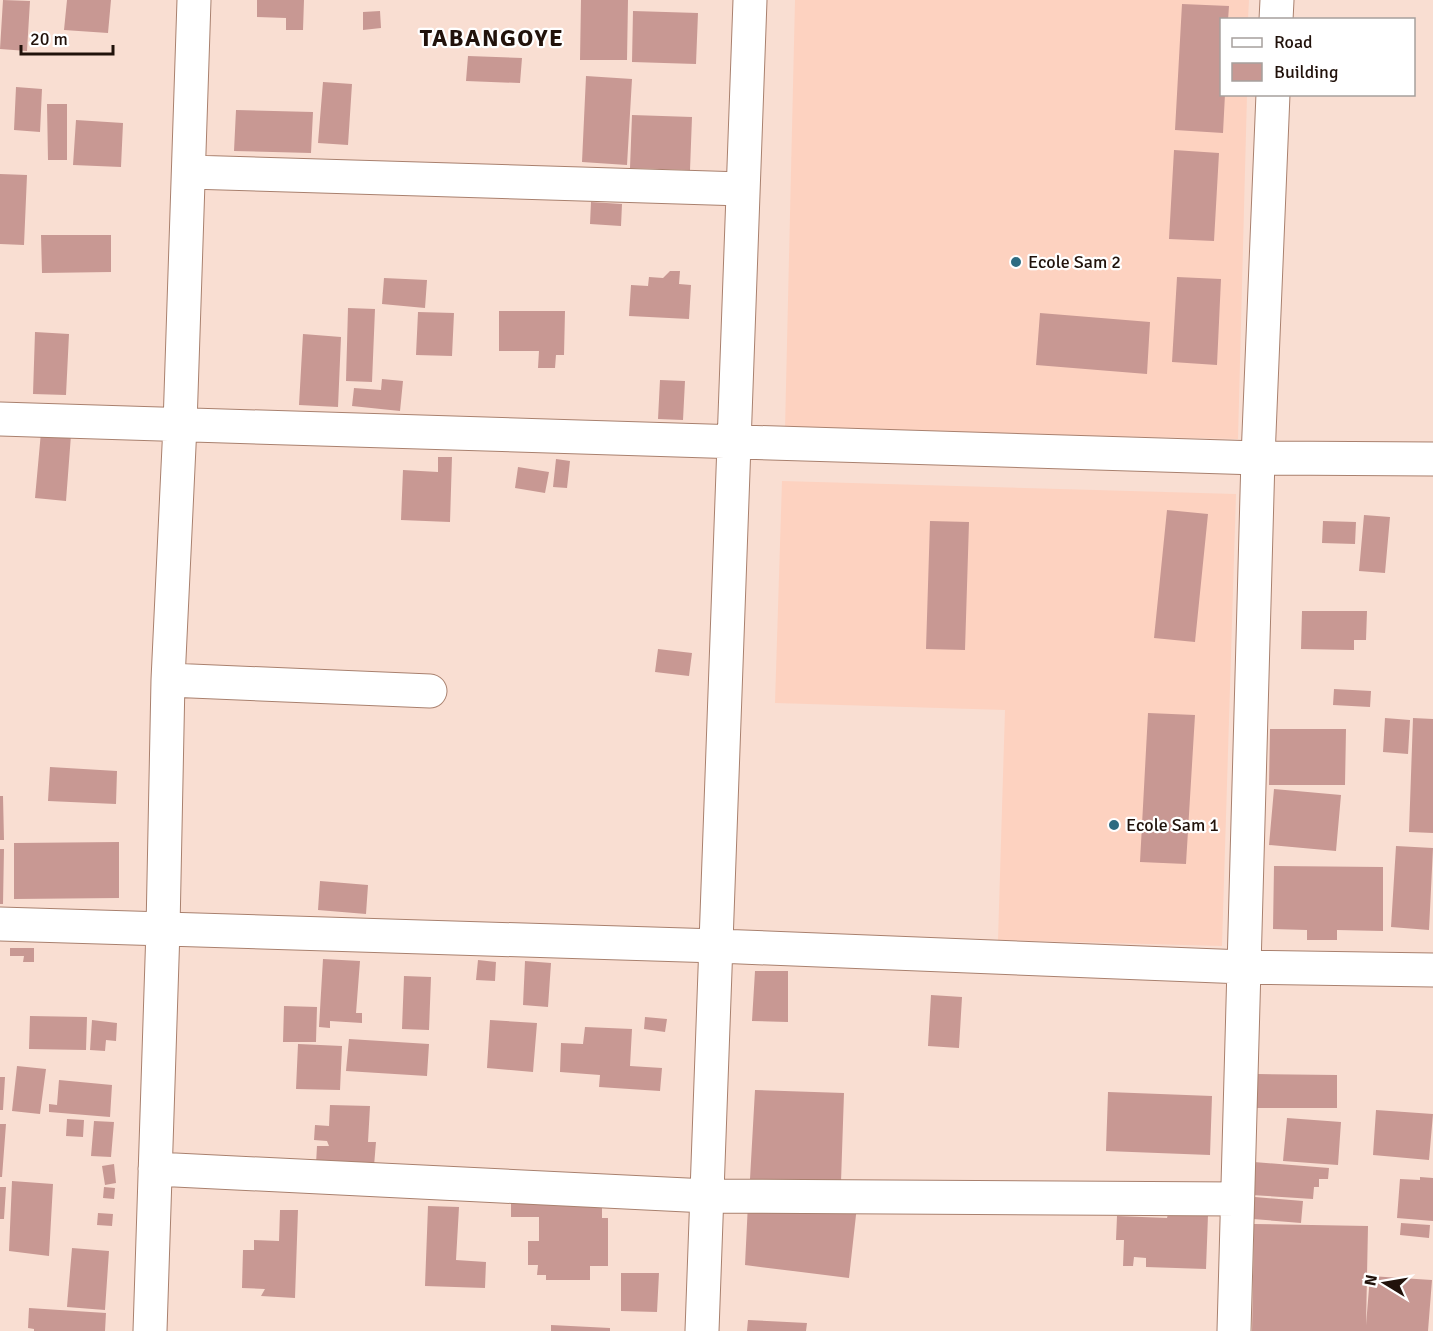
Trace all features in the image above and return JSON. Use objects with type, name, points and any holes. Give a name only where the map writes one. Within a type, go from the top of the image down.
[{"type":"street","points":[[150,1331],[163,929],[168,680],[180,425],[194,0]]},
{"type":"street","points":[[702,1331],[750,0]]},
{"type":"street","points":[[1276,18],[1277,0]]},
{"type":"street","points":[[1234,1331],[1258,458],[1273,96]]},
{"type":"street","points":[[189,172],[743,189]]},
{"type":"street","points":[[0,419],[1258,458],[1433,459]]},
{"type":"street","points":[[168,680],[430,692]]},
{"type":"street","points":[[0,924],[717,946],[1244,967],[1433,970]]},
{"type":"street","points":[[155,1169],[707,1196],[1237,1199]]},
{"type":"shaded area","name":"Ecole Sam 2","points":[[795,0],[1249,0],[1248,18],[1220,18],[1220,96],[1247,96],[1238,439],[785,429]]},
{"type":"shaded area","name":"Ecole Sam 1","points":[[782,481],[1236,494],[1222,946],[998,940],[1005,710],[775,703]]},
{"type":"building","points":[[3,0],[30,1],[27,51],[0,49]]},
{"type":"building","points":[[67,0],[111,0],[108,33],[64,30]]},
{"type":"building","points":[[257,0],[304,0],[303,30],[286,30],[286,18],[257,17]]},
{"type":"building","points":[[581,0],[628,0],[627,60],[580,60]]},
{"type":"building","points":[[1182,4],[1229,6],[1228,18],[1220,18],[1220,96],[1225,96],[1223,133],[1175,130]]},
{"type":"building","points":[[380,11],[381,28],[363,30],[363,12]]},
{"type":"building","points":[[633,11],[698,13],[696,64],[632,62]]},
{"type":"building","points":[[468,56],[522,58],[520,83],[466,81]]},
{"type":"building","points":[[586,76],[632,79],[627,165],[582,162]]},
{"type":"building","points":[[323,82],[352,84],[348,145],[318,143]]},
{"type":"building","points":[[16,87],[42,89],[40,132],[14,130]]},
{"type":"building","points":[[47,104],[67,104],[67,160],[48,160]]},
{"type":"building","points":[[236,110],[313,112],[311,153],[234,151]]},
{"type":"building","points":[[632,115],[692,117],[690,170],[630,168]]},
{"type":"building","points":[[76,120],[123,123],[121,167],[73,165]]},
{"type":"building","points":[[1174,150],[1219,153],[1214,241],[1169,239]]},
{"type":"building","points":[[0,174],[27,175],[24,245],[0,244]]},
{"type":"building","points":[[591,202],[622,204],[621,226],[590,224]]},
{"type":"building","points":[[41,235],[111,235],[111,272],[42,273]]},
{"type":"building","points":[[670,271],[680,271],[679,284],[691,285],[689,319],[629,316],[631,285],[648,286],[649,277],[663,278]]},
{"type":"building","points":[[1177,277],[1221,279],[1217,365],[1172,362]]},
{"type":"building","points":[[384,278],[427,280],[425,308],[382,304]]},
{"type":"building","points":[[348,308],[375,309],[372,382],[346,381]]},
{"type":"building","points":[[499,311],[565,311],[564,355],[556,355],[555,368],[538,368],[539,351],[499,351]]},
{"type":"building","points":[[418,312],[454,313],[452,356],[416,355]]},
{"type":"building","points":[[1040,313],[1150,322],[1147,374],[1036,365]]},
{"type":"building","points":[[35,332],[69,334],[66,395],[33,394]]},
{"type":"building","points":[[303,334],[341,337],[338,407],[299,405]]},
{"type":"building","points":[[382,379],[403,381],[400,411],[352,406],[354,388],[381,390]]},
{"type":"building","points":[[660,380],[685,381],[683,420],[658,419]]},
{"type":"building","points":[[41,432],[71,435],[66,501],[35,498]]},
{"type":"building","points":[[438,457],[452,457],[450,522],[401,520],[403,470],[438,472]]},
{"type":"building","points":[[556,459],[570,461],[567,488],[553,487]]},
{"type":"building","points":[[518,467],[549,472],[545,493],[515,488]]},
{"type":"building","points":[[1167,510],[1208,514],[1195,642],[1154,638]]},
{"type":"building","points":[[1364,515],[1390,517],[1385,573],[1359,571]]},
{"type":"building","points":[[930,521],[969,522],[965,650],[926,649]]},
{"type":"building","points":[[1323,521],[1356,522],[1355,544],[1322,543]]},
{"type":"building","points":[[1302,611],[1367,611],[1366,640],[1354,640],[1354,650],[1301,649]]},
{"type":"building","points":[[658,649],[692,653],[689,676],[655,672]]},
{"type":"building","points":[[1334,689],[1371,691],[1370,707],[1333,705]]},
{"type":"building","points":[[1148,713],[1195,715],[1186,864],[1140,862]]},
{"type":"building","points":[[1385,718],[1410,720],[1408,754],[1383,752]]},
{"type":"building","points":[[1413,718],[1433,719],[1433,833],[1409,832]]},
{"type":"building","points":[[1270,729],[1346,729],[1345,785],[1269,785]]},
{"type":"building","points":[[50,767],[117,771],[116,804],[48,801]]},
{"type":"building","points":[[1274,789],[1341,795],[1336,851],[1269,845]]},
{"type":"building","points":[[0,796],[3,796],[4,840],[0,840]]},
{"type":"building","points":[[119,842],[119,898],[14,899],[14,843]]},
{"type":"building","points":[[1396,846],[1433,848],[1429,930],[1391,927]]},
{"type":"building","points":[[0,849],[4,849],[3,904],[0,904]]},
{"type":"building","points":[[1274,866],[1383,867],[1383,931],[1337,930],[1337,940],[1307,940],[1307,930],[1273,929]]},
{"type":"building","points":[[320,881],[368,885],[366,914],[318,910]]},
{"type":"building","points":[[10,948],[34,948],[34,962],[23,962],[24,956],[10,956]]},
{"type":"building","points":[[323,959],[360,961],[356,1013],[362,1013],[362,1023],[330,1021],[330,1028],[319,1027]]},
{"type":"building","points":[[478,960],[496,962],[495,981],[476,980]]},
{"type":"building","points":[[525,961],[551,963],[548,1007],[523,1005]]},
{"type":"building","points":[[755,971],[788,971],[788,1022],[752,1021]]},
{"type":"building","points":[[404,976],[431,977],[429,1030],[402,1029]]},
{"type":"building","points":[[931,995],[962,997],[959,1048],[928,1046]]},
{"type":"building","points":[[284,1006],[317,1007],[316,1042],[283,1042]]},
{"type":"building","points":[[30,1016],[87,1017],[86,1050],[29,1049]]},
{"type":"building","points":[[645,1017],[667,1019],[665,1032],[644,1029]]},
{"type":"building","points":[[92,1020],[117,1023],[116,1041],[106,1040],[105,1051],[90,1050]]},
{"type":"building","points":[[490,1020],[537,1023],[533,1072],[487,1068]]},
{"type":"building","points":[[585,1027],[632,1029],[630,1066],[662,1068],[660,1091],[599,1087],[600,1075],[560,1072],[561,1043],[583,1044]]},
{"type":"building","points":[[349,1039],[429,1044],[427,1076],[346,1071]]},
{"type":"building","points":[[298,1044],[342,1046],[340,1090],[296,1089]]},
{"type":"building","points":[[17,1066],[46,1069],[40,1114],[12,1111]]},
{"type":"building","points":[[1257,1074],[1337,1075],[1337,1108],[1257,1108]]},
{"type":"building","points":[[0,1077],[5,1077],[3,1110],[0,1110]]},
{"type":"building","points":[[59,1080],[112,1085],[110,1117],[49,1112],[49,1104],[57,1105]]},
{"type":"building","points":[[755,1090],[844,1093],[841,1182],[750,1179]]},
{"type":"building","points":[[1108,1092],[1212,1096],[1210,1155],[1106,1151]]},
{"type":"building","points":[[330,1105],[370,1106],[368,1142],[376,1142],[374,1166],[316,1164],[317,1146],[329,1146],[327,1141],[314,1140],[315,1125],[329,1126]]},
{"type":"building","points":[[1376,1110],[1433,1114],[1429,1160],[1373,1155]]},
{"type":"building","points":[[1287,1118],[1341,1122],[1338,1165],[1283,1161]]},
{"type":"building","points":[[67,1119],[84,1120],[83,1137],[66,1136]]},
{"type":"building","points":[[94,1121],[114,1122],[111,1157],[91,1156]]},
{"type":"building","points":[[0,1124],[6,1124],[2,1177],[0,1177]]},
{"type":"building","points":[[1254,1162],[1329,1168],[1328,1179],[1319,1179],[1319,1187],[1314,1187],[1313,1199],[1251,1195]]},
{"type":"building","points":[[114,1164],[116,1183],[105,1185],[102,1166]]},
{"type":"building","points":[[1420,1177],[1433,1178],[1433,1221],[1397,1218],[1400,1179],[1420,1180]]},
{"type":"building","points":[[12,1181],[53,1184],[49,1256],[9,1251]]},
{"type":"building","points":[[0,1187],[6,1187],[4,1219],[0,1219]]},
{"type":"building","points":[[104,1187],[115,1188],[114,1199],[103,1198]]},
{"type":"building","points":[[1255,1197],[1303,1201],[1301,1223],[1253,1219]]},
{"type":"building","points":[[511,1201],[602,1202],[602,1218],[608,1218],[608,1266],[590,1266],[590,1280],[546,1280],[546,1275],[537,1275],[538,1265],[528,1265],[528,1241],[539,1241],[539,1217],[511,1217]]},
{"type":"building","points":[[748,1203],[857,1206],[849,1278],[745,1265]]},
{"type":"building","points":[[428,1206],[459,1207],[456,1260],[486,1262],[485,1288],[425,1286]]},
{"type":"building","points":[[280,1210],[298,1210],[295,1298],[261,1296],[265,1289],[242,1288],[243,1250],[254,1250],[254,1240],[279,1241]]},
{"type":"building","points":[[98,1213],[113,1214],[112,1226],[97,1225]]},
{"type":"building","points":[[1168,1214],[1208,1215],[1206,1269],[1146,1267],[1146,1258],[1134,1257],[1133,1266],[1123,1266],[1124,1240],[1116,1240],[1117,1216],[1167,1218]]},
{"type":"building","points":[[1401,1223],[1430,1225],[1429,1238],[1400,1235]]},
{"type":"building","points":[[1254,1224],[1368,1226],[1366,1325],[1370,1276],[1432,1280],[1428,1331],[1252,1331]]},
{"type":"building","points":[[72,1248],[109,1251],[105,1310],[67,1307]]},
{"type":"building","points":[[621,1273],[659,1273],[657,1312],[621,1311]]},
{"type":"building","points":[[29,1308],[106,1313],[105,1331],[34,1331],[28,1328]]},
{"type":"building","points":[[748,1320],[807,1323],[806,1331],[747,1331]]},
{"type":"building","points":[[551,1325],[610,1328],[610,1331],[551,1331]]},
{"type":"place","name":"Ecole Sam 2","points":[[1016,262]]},
{"type":"place","name":"Ecole Sam 1","points":[[1114,825]]},
{"type":"district","name":"TABANGOYE","points":[[492,38]]}]
